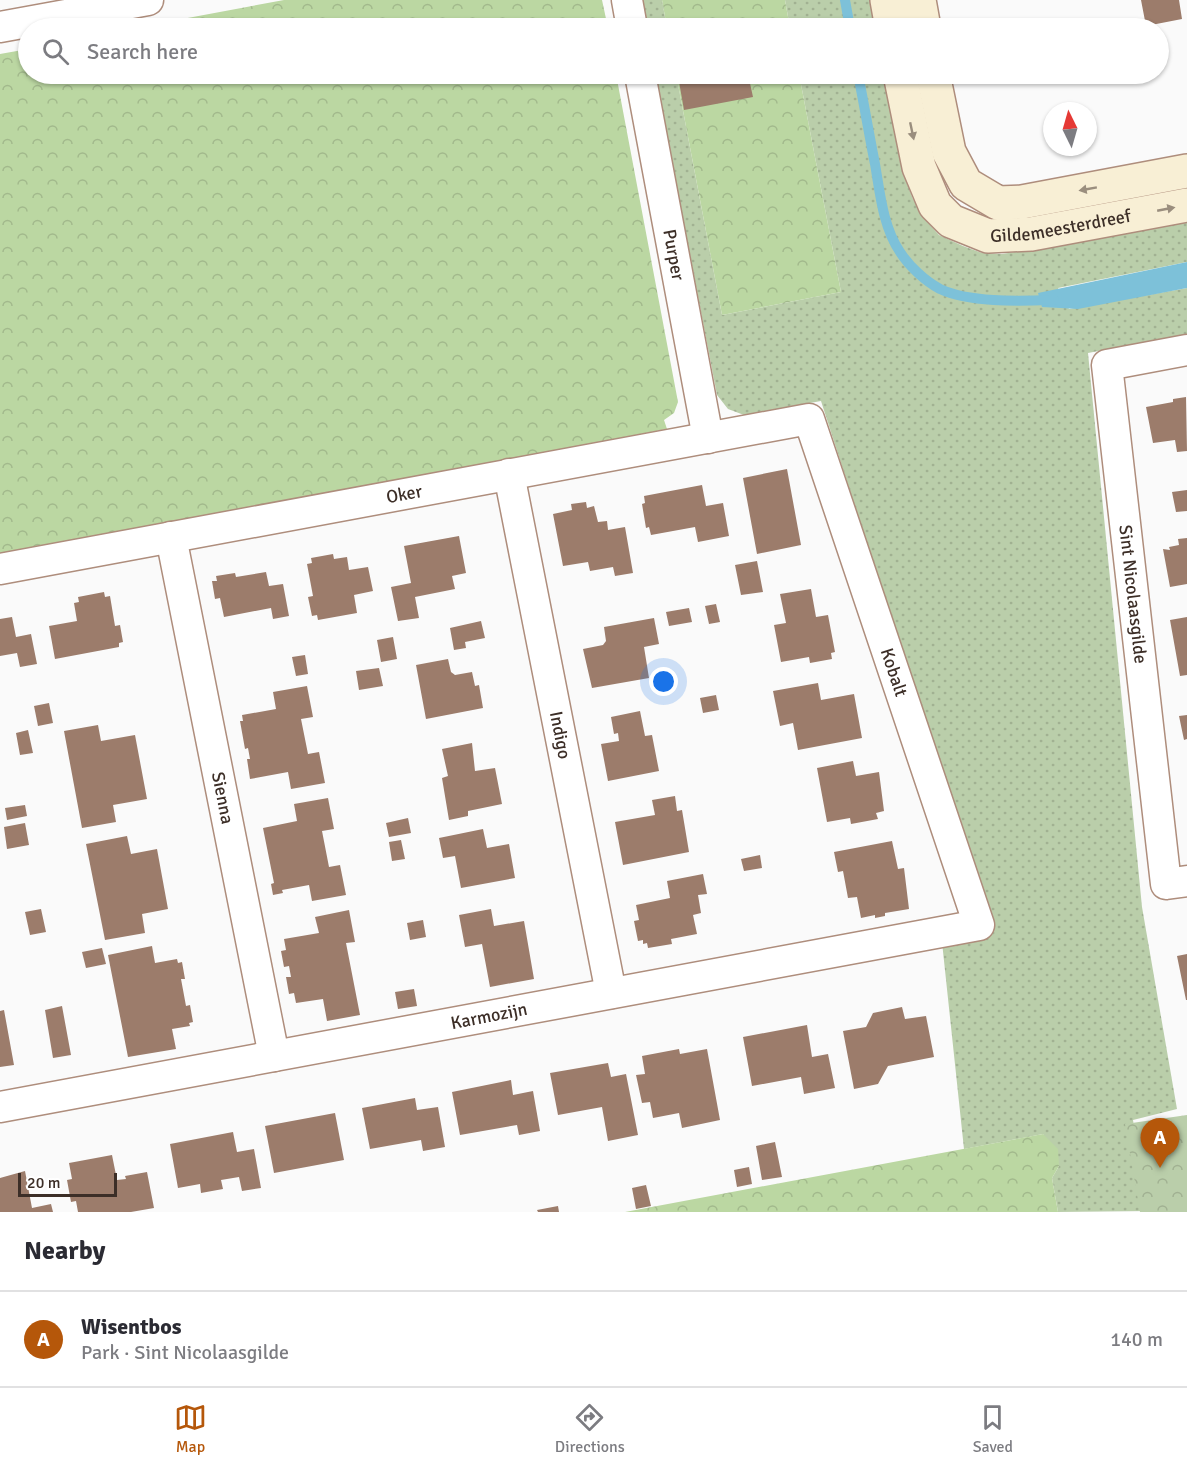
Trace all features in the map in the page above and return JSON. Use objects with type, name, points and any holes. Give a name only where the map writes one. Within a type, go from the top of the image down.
[{"type":"street","points":[[49,18],[147,0]]},
{"type":"street","points":[[627,0],[630,18]]},
{"type":"street","points":[[887,0],[890,18]]},
{"type":"street","points":[[919,0],[922,18]]},
{"type":"street","points":[[0,27],[18,24]]},
{"type":"street","name":"Purper","points":[[642,84],[708,438]]},
{"type":"street","name":"Gildemeesterdreef","points":[[902,84],[919,167],[936,205],[951,222],[988,236],[1031,234],[1187,205]]},
{"type":"street","name":"Gildemeesterdreef","points":[[935,84],[949,152],[966,184],[998,204],[1022,202],[1187,171]]},
{"type":"street","name":"Sint Nicolaasgilde","points":[[1187,350],[1107,365],[1166,884],[1187,881]]},
{"type":"street","name":"Oker","points":[[0,569],[810,419]]},
{"type":"street","name":"Kobalt","points":[[810,419],[979,925]]},
{"type":"street","name":"Indigo","points":[[510,474],[611,993]]},
{"type":"street","name":"Sienna","points":[[171,537],[274,1056]]},
{"type":"street","name":"Karmozijn","points":[[0,1107],[979,925]]},
{"type":"green space","points":[[284,0],[602,0],[606,18],[188,18]]},
{"type":"green space","points":[[641,0],[662,0],[665,18],[644,18]]},
{"type":"green space","points":[[662,0],[785,0],[788,18],[665,18]]},
{"type":"green space","points":[[785,0],[873,0],[876,18],[788,18]]},
{"type":"green space","points":[[18,51],[18,84],[618,84],[678,402],[674,413],[664,420],[667,429],[0,555],[0,54]]},
{"type":"green space","points":[[657,84],[678,84],[722,315],[841,292],[801,84],[888,84],[906,181],[913,199],[924,218],[939,235],[982,253],[1002,254],[1035,249],[1187,214],[1187,262],[1058,288],[1069,309],[1187,288],[1187,334],[1088,353],[1142,907],[1177,1109],[1133,1120],[1147,1211],[1058,1212],[1052,1178],[1059,1166],[1043,1134],[964,1149],[942,942],[992,932],[821,401],[744,415],[728,409],[717,395]]},
{"type":"green space","points":[[678,84],[801,84],[841,292],[722,315]]},
{"type":"green space","points":[[1187,1115],[1187,1212],[1140,1212],[1125,1124]]},
{"type":"green space","points":[[1043,1134],[1058,1149],[1059,1166],[1052,1178],[1058,1212],[625,1212]]},
{"type":"water","points":[[1187,262],[1187,288],[1078,309],[1042,307],[1038,293]]},
{"type":"building","points":[[1141,0],[1179,0],[1182,19],[1169,22],[1169,18],[1144,18]]},
{"type":"building","points":[[679,84],[750,84],[753,97],[684,110]]},
{"type":"building","points":[[1186,397],[1187,451],[1177,452],[1175,440],[1153,443],[1146,407]]},
{"type":"building","points":[[787,469],[801,545],[757,554],[743,478]]},
{"type":"building","points":[[702,485],[706,506],[723,503],[729,536],[698,542],[695,527],[651,535],[649,527],[646,528],[642,504],[645,503],[644,496]]},
{"type":"building","points":[[1187,490],[1187,511],[1176,512],[1172,492]]},
{"type":"building","points":[[586,502],[587,508],[594,506],[598,522],[607,521],[608,530],[625,527],[633,573],[615,576],[613,567],[590,571],[588,562],[563,566],[553,514],[572,510],[571,504]]},
{"type":"building","points":[[459,536],[466,573],[452,576],[455,589],[415,597],[419,618],[398,621],[391,587],[411,583],[404,546]]},
{"type":"building","points":[[1187,538],[1187,584],[1170,587],[1163,549],[1170,550],[1169,547],[1179,545],[1178,539]]},
{"type":"building","points":[[333,554],[334,559],[347,557],[349,570],[368,567],[373,591],[354,595],[357,613],[318,620],[317,615],[312,616],[308,597],[313,596],[307,564],[312,563],[311,558]]},
{"type":"building","points":[[757,561],[763,592],[741,595],[735,565]]},
{"type":"building","points":[[266,572],[269,586],[283,584],[289,616],[273,619],[271,608],[224,617],[220,598],[215,599],[212,581],[217,581],[216,576],[235,573],[236,577]]},
{"type":"building","points":[[811,589],[816,617],[828,615],[835,652],[831,653],[832,659],[810,663],[809,657],[781,662],[774,625],[786,623],[780,594]]},
{"type":"building","points":[[104,592],[105,597],[110,596],[115,626],[120,625],[123,642],[119,643],[119,647],[55,659],[49,626],[77,621],[74,603],[79,602],[78,597]]},
{"type":"building","points":[[716,604],[720,622],[709,624],[705,606]]},
{"type":"building","points":[[689,608],[692,622],[669,626],[666,612]]},
{"type":"building","points":[[12,617],[16,637],[31,634],[37,664],[20,667],[17,653],[0,656],[0,619]]},
{"type":"building","points":[[1187,617],[1187,675],[1180,676],[1170,620]]},
{"type":"building","points":[[654,618],[659,644],[644,647],[649,678],[592,688],[583,649],[603,645],[606,641],[604,627]]},
{"type":"building","points":[[481,621],[485,638],[465,642],[466,648],[454,650],[450,628]]},
{"type":"building","points":[[393,637],[397,659],[381,662],[377,640]]},
{"type":"building","points":[[305,655],[308,674],[296,676],[292,657]]},
{"type":"building","points":[[448,659],[451,672],[455,675],[472,672],[475,686],[479,685],[483,708],[426,719],[416,665]]},
{"type":"building","points":[[379,668],[383,686],[359,690],[356,671]]},
{"type":"building","points":[[818,683],[821,700],[854,694],[862,738],[798,750],[793,723],[780,726],[773,691]]},
{"type":"building","points":[[307,686],[313,717],[301,719],[308,754],[319,752],[325,783],[291,789],[288,772],[250,779],[247,759],[250,759],[248,748],[245,749],[240,721],[243,721],[242,715],[276,709],[273,692]]},
{"type":"building","points":[[716,695],[719,710],[703,713],[700,698]]},
{"type":"building","points":[[49,703],[53,723],[38,726],[34,706]]},
{"type":"building","points":[[640,711],[645,736],[652,735],[659,771],[608,781],[601,744],[619,741],[618,733],[614,734],[611,717]]},
{"type":"building","points":[[1187,715],[1187,739],[1184,740],[1179,716]]},
{"type":"building","points":[[98,725],[101,741],[135,735],[147,799],[113,805],[116,822],[82,828],[64,731]]},
{"type":"building","points":[[28,730],[33,753],[20,755],[16,733]]},
{"type":"building","points":[[472,743],[475,771],[495,768],[502,804],[468,811],[468,816],[449,820],[442,778],[448,776],[442,749]]},
{"type":"building","points":[[853,761],[856,776],[879,772],[884,811],[876,813],[878,819],[851,824],[850,818],[827,822],[817,768]]},
{"type":"building","points":[[675,796],[677,811],[682,810],[689,852],[623,865],[615,822],[655,815],[652,800]]},
{"type":"building","points":[[328,798],[334,829],[322,831],[329,867],[340,865],[346,895],[312,901],[309,885],[282,890],[283,893],[273,895],[271,884],[274,883],[263,828],[297,821],[294,804]]},
{"type":"building","points":[[25,805],[27,816],[7,820],[5,808]]},
{"type":"building","points":[[408,818],[411,833],[389,837],[386,823]]},
{"type":"building","points":[[25,823],[29,845],[7,849],[4,827]]},
{"type":"building","points":[[483,829],[487,848],[509,844],[515,878],[461,888],[455,856],[443,858],[439,838]]},
{"type":"building","points":[[127,836],[131,854],[157,849],[168,909],[142,914],[145,933],[105,940],[86,844]]},
{"type":"building","points":[[401,840],[405,859],[392,861],[389,842]]},
{"type":"building","points":[[892,841],[898,869],[904,868],[909,909],[885,913],[885,916],[875,918],[875,915],[861,918],[857,897],[848,898],[843,871],[838,872],[834,852]]},
{"type":"building","points":[[760,855],[762,868],[744,871],[741,859]]},
{"type":"building","points":[[703,874],[707,894],[698,895],[701,913],[693,915],[697,934],[671,939],[672,944],[648,948],[647,943],[643,944],[643,940],[638,941],[634,921],[639,920],[636,905],[670,898],[667,881]]},
{"type":"building","points":[[41,909],[46,932],[30,935],[25,912]]},
{"type":"building","points":[[491,909],[494,926],[524,921],[534,979],[490,987],[482,944],[465,947],[459,915]]},
{"type":"building","points":[[349,910],[355,942],[346,943],[360,1015],[327,1021],[323,999],[296,1003],[294,993],[289,994],[286,977],[291,977],[289,966],[284,967],[281,951],[286,950],[284,939],[319,933],[315,917]]},
{"type":"building","points":[[423,920],[426,937],[410,940],[407,923]]},
{"type":"building","points":[[152,946],[155,963],[177,959],[178,963],[182,962],[185,979],[181,979],[186,1006],[190,1005],[193,1022],[189,1023],[190,1026],[172,1029],[176,1049],[128,1057],[108,955]]},
{"type":"building","points":[[102,948],[106,964],[86,968],[82,952]]},
{"type":"building","points":[[1187,954],[1187,1000],[1186,1000],[1177,956]]},
{"type":"building","points":[[414,989],[417,1006],[398,1009],[395,992]]},
{"type":"building","points":[[62,1006],[71,1055],[53,1058],[45,1010]]},
{"type":"building","points":[[902,1007],[905,1019],[926,1016],[934,1057],[888,1066],[878,1084],[854,1089],[843,1031],[866,1027],[873,1013]]},
{"type":"building","points":[[4,1010],[14,1065],[0,1067],[0,1011]]},
{"type":"building","points":[[807,1025],[812,1057],[828,1054],[835,1088],[804,1094],[801,1077],[752,1086],[743,1037]]},
{"type":"building","points":[[679,1049],[680,1054],[707,1049],[720,1120],[682,1128],[679,1113],[653,1118],[650,1102],[642,1103],[636,1075],[645,1074],[642,1056]]},
{"type":"building","points":[[608,1063],[611,1077],[626,1074],[638,1135],[608,1141],[602,1107],[558,1115],[550,1073]]},
{"type":"building","points":[[511,1080],[513,1095],[533,1091],[540,1131],[519,1135],[517,1125],[460,1135],[452,1092]]},
{"type":"building","points":[[415,1098],[417,1110],[438,1107],[445,1147],[423,1151],[421,1140],[370,1149],[362,1108]]},
{"type":"building","points":[[335,1113],[344,1160],[274,1173],[265,1126]]},
{"type":"building","points":[[233,1132],[237,1152],[254,1149],[261,1188],[242,1191],[239,1177],[221,1180],[223,1189],[201,1193],[200,1184],[178,1188],[170,1144]]},
{"type":"building","points":[[775,1142],[782,1177],[762,1180],[756,1146]]},
{"type":"building","points":[[112,1155],[117,1180],[126,1179],[125,1176],[147,1172],[154,1208],[131,1212],[78,1212],[76,1201],[71,1202],[67,1180],[72,1179],[69,1163]]},
{"type":"building","points":[[749,1167],[752,1184],[737,1187],[734,1170]]},
{"type":"building","points":[[25,1171],[32,1208],[51,1204],[53,1212],[0,1212],[0,1178]]},
{"type":"building","points":[[646,1185],[651,1206],[636,1209],[632,1188]]},
{"type":"building","points":[[558,1206],[559,1212],[538,1212],[537,1210]]},
{"type":"waterway","points":[[845,0],[848,18]]},
{"type":"waterway","points":[[860,84],[886,221],[894,242],[908,263],[929,282],[952,294],[996,300],[1054,300]]},
{"type":"place","name":"Wisentbos","points":[[1160,1168]]}]
